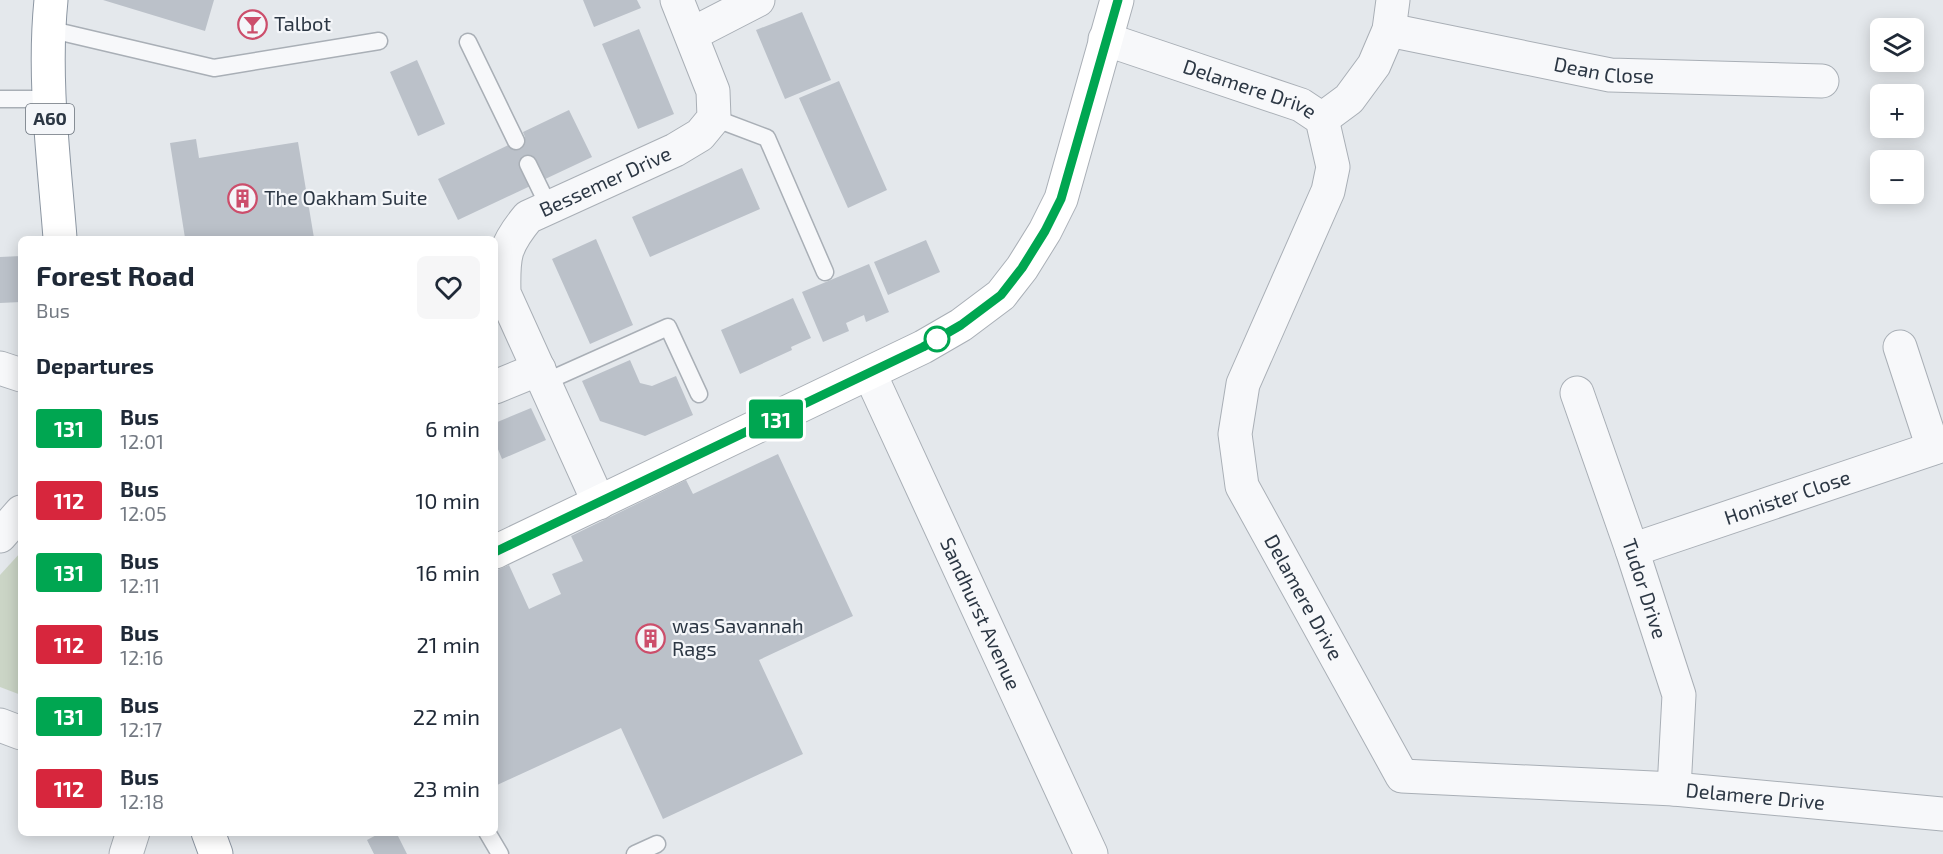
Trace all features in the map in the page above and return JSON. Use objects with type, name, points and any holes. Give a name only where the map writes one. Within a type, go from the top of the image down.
[{"type":"main road","points":[[498,551],[870,374],[961,325],[1001,295],[1022,268],[1045,231],[1061,199],[1118,0]]},
{"type":"main road","name":"A60","points":[[50,15],[49,99],[60,236]]},
{"type":"main road","points":[[209,836],[216,854]]},
{"type":"street","points":[[677,0],[713,91],[714,118]]},
{"type":"street","points":[[692,34],[758,0]]},
{"type":"street","points":[[1322,118],[1349,99],[1374,65],[1391,15]]},
{"type":"street","name":"Dean Close","points":[[1391,15],[1610,75],[1822,81]]},
{"type":"street","name":"Delamere Drive","points":[[1105,39],[1301,105],[1322,118],[1333,167],[1328,191],[1243,384],[1235,434],[1242,486],[1402,776],[1674,789],[1943,814]]},
{"type":"street","name":"Bessemer Drive","points":[[599,503],[504,293],[504,260],[514,234],[528,217],[675,150],[700,135],[714,118]]},
{"type":"street","points":[[1900,347],[1938,446]]},
{"type":"street","points":[[0,368],[18,374]]},
{"type":"street","name":"Sandhurst Avenue","points":[[870,374],[1091,854]]},
{"type":"street","points":[[498,386],[542,376]]},
{"type":"street","name":"Tudor Drive","points":[[1577,393],[1679,694],[1674,789]]},
{"type":"street","name":"Honister Close","points":[[1632,550],[1938,446]]},
{"type":"street","points":[[0,536],[18,515]]},
{"type":"street","points":[[0,725],[18,732]]},
{"type":"street","points":[[126,854],[132,836]]},
{"type":"lane","points":[[50,15],[214,68],[379,41]]},
{"type":"lane","points":[[468,42],[516,141]]},
{"type":"lane","points":[[0,99],[49,99]]},
{"type":"lane","points":[[714,118],[767,138],[825,272]]},
{"type":"lane","points":[[528,164],[549,207]]},
{"type":"lane","points":[[542,376],[668,327],[699,394]]},
{"type":"lane","points":[[490,836],[501,854]]},
{"type":"lane","points":[[635,854],[657,844]]},
{"type":"green space","points":[[18,555],[18,694],[0,687],[0,575]]},
{"type":"building","points":[[103,0],[214,0],[205,31]]},
{"type":"building","points":[[583,0],[637,0],[641,8],[594,27]]},
{"type":"building","points":[[802,12],[831,80],[785,99],[756,30]]},
{"type":"building","points":[[639,29],[674,114],[638,129],[602,44]]},
{"type":"building","points":[[417,60],[445,124],[418,136],[390,72]]},
{"type":"building","points":[[839,81],[887,190],[848,208],[799,98]]},
{"type":"building","points":[[569,110],[592,157],[458,220],[438,179],[525,137],[523,132]]},
{"type":"building","name":"The Oakham Suite","points":[[196,139],[199,158],[298,142],[314,236],[185,236],[170,143]]},
{"type":"building","points":[[742,168],[760,209],[650,257],[632,217]]},
{"type":"building","points":[[596,239],[633,325],[590,344],[552,259]]},
{"type":"building","points":[[926,240],[940,272],[888,295],[874,262]]},
{"type":"building","points":[[18,256],[18,302],[0,303],[0,257]]},
{"type":"building","points":[[869,264],[889,312],[866,322],[864,315],[846,323],[849,331],[823,342],[802,292]]},
{"type":"building","points":[[793,298],[811,338],[791,347],[792,350],[740,374],[721,330]]},
{"type":"building","points":[[630,360],[640,383],[652,386],[676,376],[693,415],[645,436],[600,421],[582,381]]},
{"type":"building","points":[[531,408],[546,440],[502,459],[498,449],[498,422]]},
{"type":"building","name":"was Savannah Rags","points":[[778,454],[853,616],[759,660],[803,754],[663,819],[621,728],[498,785],[498,570],[509,565],[529,609],[561,594],[552,574],[583,561],[571,536],[686,480],[693,494]]},
{"type":"building","points":[[374,836],[398,836],[407,854],[374,854],[367,840]]},
{"type":"bus line","name":"131","points":[[498,551],[923,347],[961,325],[1001,295],[1022,268],[1045,231],[1061,199],[1118,0]]},
{"type":"place","name":"Talbot","points":[[253,24]]},
{"type":"place","name":"The Oakham Suite","points":[[243,198]]},
{"type":"place","name":"was Savannah Rags","points":[[651,638]]}]
